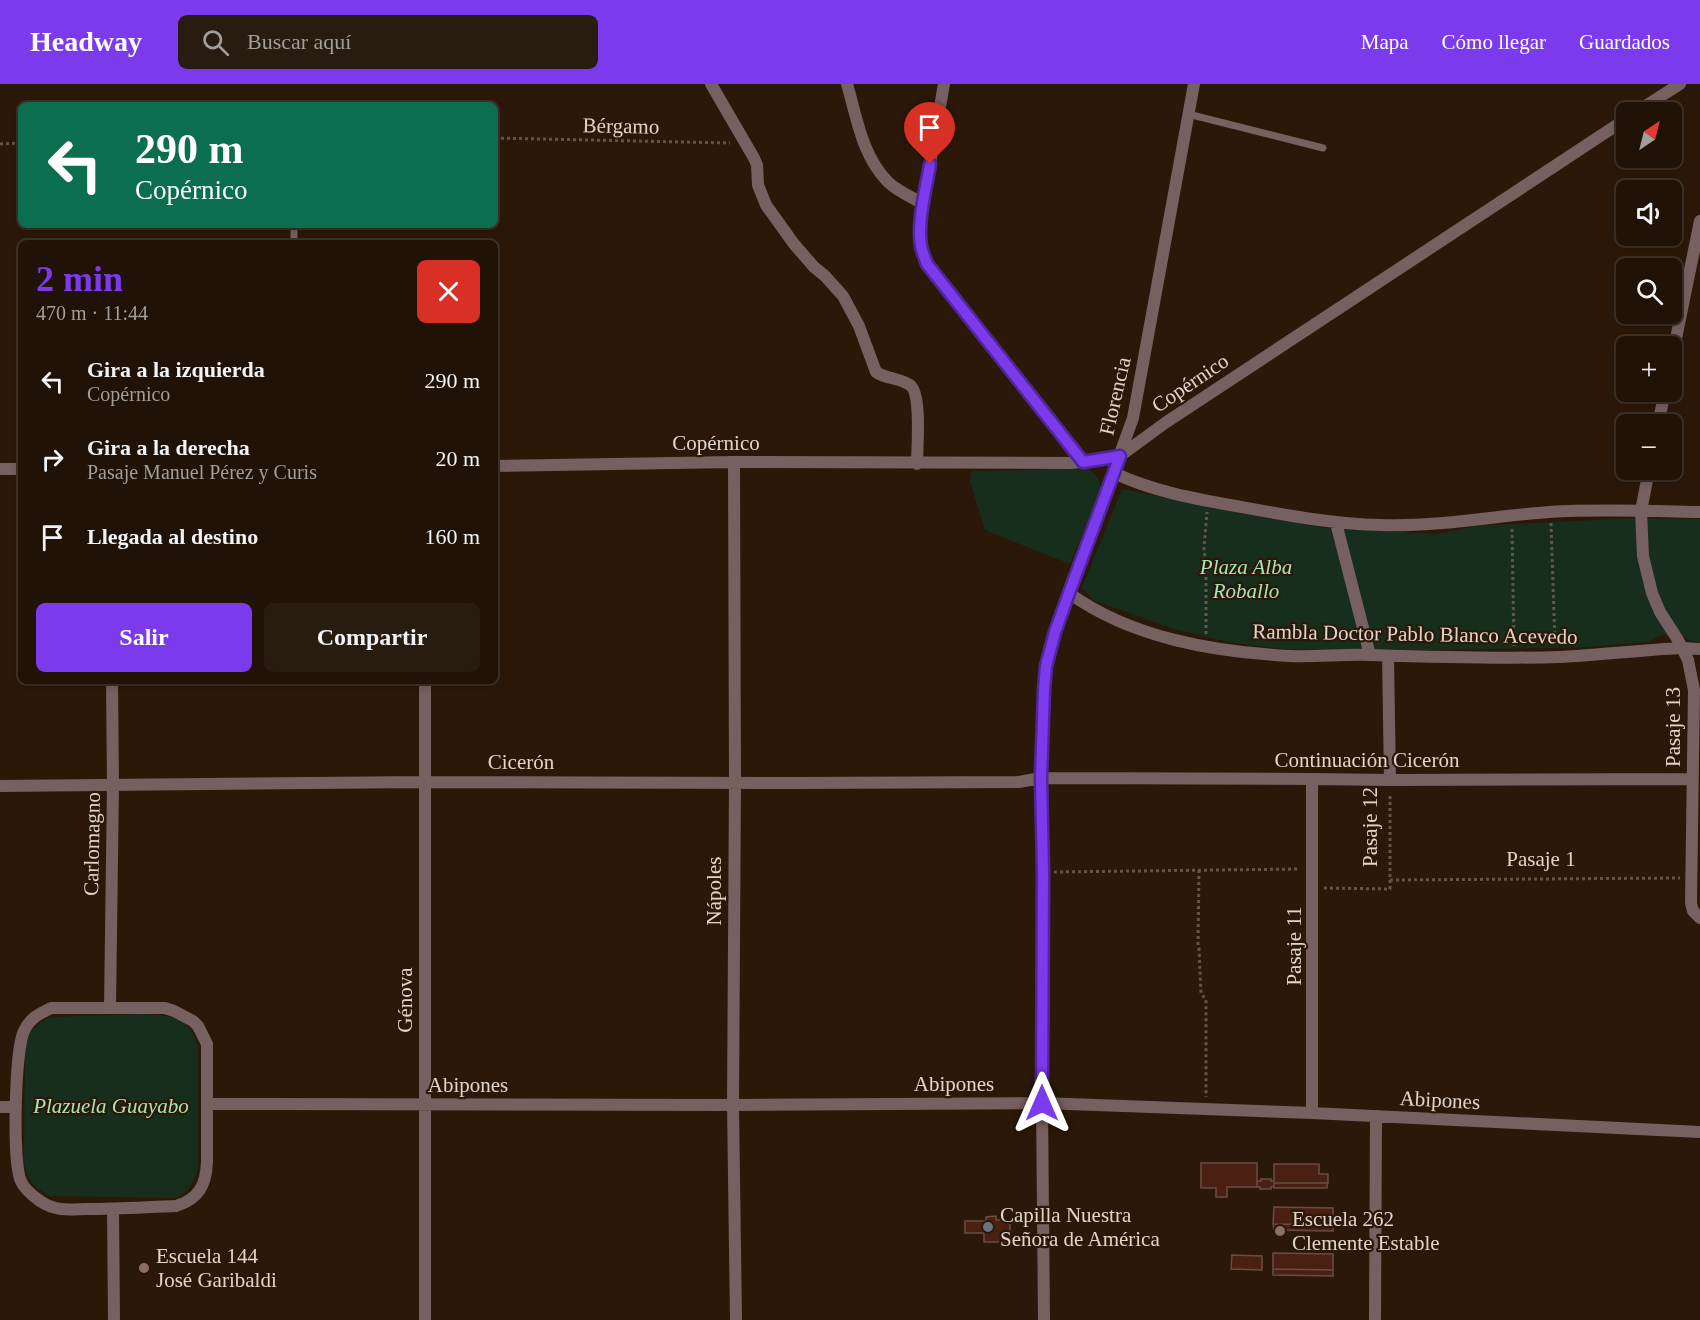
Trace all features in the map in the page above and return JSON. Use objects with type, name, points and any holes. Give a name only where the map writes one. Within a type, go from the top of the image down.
[{"type":"street","points":[[711,84],[757,165],[758,185],[766,204],[794,244],[843,296],[859,326],[876,372],[886,378],[909,384],[914,389],[918,410],[917,464]]},
{"type":"street","points":[[847,84],[872,163],[890,183],[923,204]]},
{"type":"street","points":[[944,84],[923,204],[920,237],[927,264],[1083,462]]},
{"type":"street","name":"Florencia","points":[[1044,1320],[1041,778],[1046,666],[1055,632],[1133,418],[1194,84]]},
{"type":"street","points":[[1652,102],[1680,84]]},
{"type":"street","name":"Copérnico","points":[[498,466],[734,462],[917,464],[1083,462],[1120,456],[1165,423],[1616,126]]},
{"type":"street","points":[[1677,336],[1700,221]]},
{"type":"street","name":"Nápoles","points":[[734,462],[733,1105],[736,1320]]},
{"type":"street","points":[[0,469],[18,469]]},
{"type":"street","points":[[1114,473],[1152,488],[1208,501],[1336,523],[1383,525],[1465,522],[1550,512],[1700,512]]},
{"type":"street","name":"Pasaje 13","points":[[1647,480],[1641,511],[1643,556],[1652,593],[1660,612],[1688,660],[1694,690],[1691,903],[1698,917]]},
{"type":"street","points":[[1336,523],[1370,655]]},
{"type":"street","name":"Rambla Doctor Pablo Blanco Acevedo","points":[[1069,593],[1085,605],[1114,620],[1168,638],[1258,654],[1556,657],[1682,648],[1700,649]]},
{"type":"street","name":"Pasaje 12","points":[[1388,656],[1390,780]]},
{"type":"street","name":"Carlomagno","points":[[110,1008],[112,684]]},
{"type":"street","name":"Génova","points":[[425,684],[425,1320]]},
{"type":"street","name":"Cicerón","points":[[0,786],[425,782],[1019,782],[1041,778]]},
{"type":"street","name":"Continuación Cicerón","points":[[1041,778],[1390,780],[1692,778]]},
{"type":"street","name":"Pasaje 11","points":[[1312,779],[1312,1113]]},
{"type":"street","points":[[51,1008],[110,1008],[165,1008],[174,1011],[198,1026],[207,1044],[206,1174],[195,1196],[185,1203],[176,1206],[62,1209],[49,1206],[30,1193],[20,1180],[17,1163],[16,1107],[20,1041],[23,1032],[32,1019],[51,1008]]},
{"type":"street","name":"Abipones","points":[[207,1104],[1042,1103],[1312,1113],[1700,1132]]},
{"type":"street","points":[[0,1107],[16,1107]]},
{"type":"street","points":[[1376,1116],[1376,1320]]},
{"type":"street","points":[[113,1209],[114,1320]]},
{"type":"lane","points":[[1188,114],[1323,148]]},
{"type":"path","name":"Bérgamo","points":[[498,138],[746,144]]},
{"type":"path","points":[[0,144],[18,143]]},
{"type":"path","points":[[1205,646],[1204,548],[1208,501]]},
{"type":"path","points":[[1550,512],[1556,657]]},
{"type":"path","points":[[1512,515],[1514,657]]},
{"type":"path","name":"Pasaje 12","points":[[1313,888],[1390,889],[1390,780]]},
{"type":"path","points":[[1043,872],[1313,868]]},
{"type":"path","points":[[1198,870],[1198,945],[1201,993],[1206,1000],[1206,1109]]},
{"type":"path","name":"Pasaje 1","points":[[1390,880],[1691,878]]},
{"type":"green space","points":[[1083,466],[1099,480],[1101,489],[1070,564],[985,530],[970,482],[971,471],[1037,470]]},
{"type":"green space","name":"Plaza Alba Roballo","points":[[1122,489],[1324,528],[1436,534],[1476,526],[1635,518],[1700,519],[1700,642],[1691,641],[1683,636],[1661,635],[1649,642],[1585,647],[1385,651],[1281,649],[1228,642],[1174,629],[1095,601],[1082,588]]},
{"type":"green space","name":"Plazuela Guayabo","points":[[143,1014],[178,1019],[190,1029],[198,1047],[198,1167],[193,1181],[188,1189],[176,1198],[50,1196],[32,1183],[24,1162],[25,1042],[27,1037],[35,1027],[51,1017]]},
{"type":"building","points":[[1201,1163],[1257,1163],[1257,1187],[1227,1187],[1227,1197],[1216,1197],[1216,1188],[1201,1188]]},
{"type":"building","points":[[1274,1164],[1319,1164],[1319,1174],[1328,1174],[1328,1183],[1274,1183]]},
{"type":"building","points":[[1271,1179],[1274,1181],[1274,1187],[1260,1189],[1257,1187],[1257,1181]]},
{"type":"building","points":[[1274,1183],[1327,1183],[1327,1188],[1274,1188]]},
{"type":"building","points":[[1274,1207],[1333,1208],[1333,1225],[1273,1224]]},
{"type":"building","name":"Capilla Nuestra Señora de América","points":[[996,1216],[996,1220],[1010,1220],[1010,1242],[984,1242],[984,1233],[965,1233],[965,1221],[986,1221],[986,1217]]},
{"type":"building","points":[[1273,1224],[1333,1225],[1333,1231],[1274,1230]]},
{"type":"building","points":[[1273,1253],[1333,1254],[1333,1270],[1273,1269]]},
{"type":"building","points":[[1232,1255],[1262,1256],[1262,1270],[1231,1269]]},
{"type":"building","points":[[1273,1269],[1333,1270],[1333,1276],[1273,1275]]},
{"type":"place","name":"Capilla Nuestra Señora de América","points":[[988,1227]]},
{"type":"place","name":"Escuela 262 Clemente Estable","points":[[1280,1231]]},
{"type":"place","name":"Escuela 144 José Garibaldi","points":[[144,1268]]},
{"type":"route","points":[[930,164],[920,237],[927,264],[1083,462],[1120,456],[1055,632],[1046,666],[1041,778],[1042,1103]]}]
